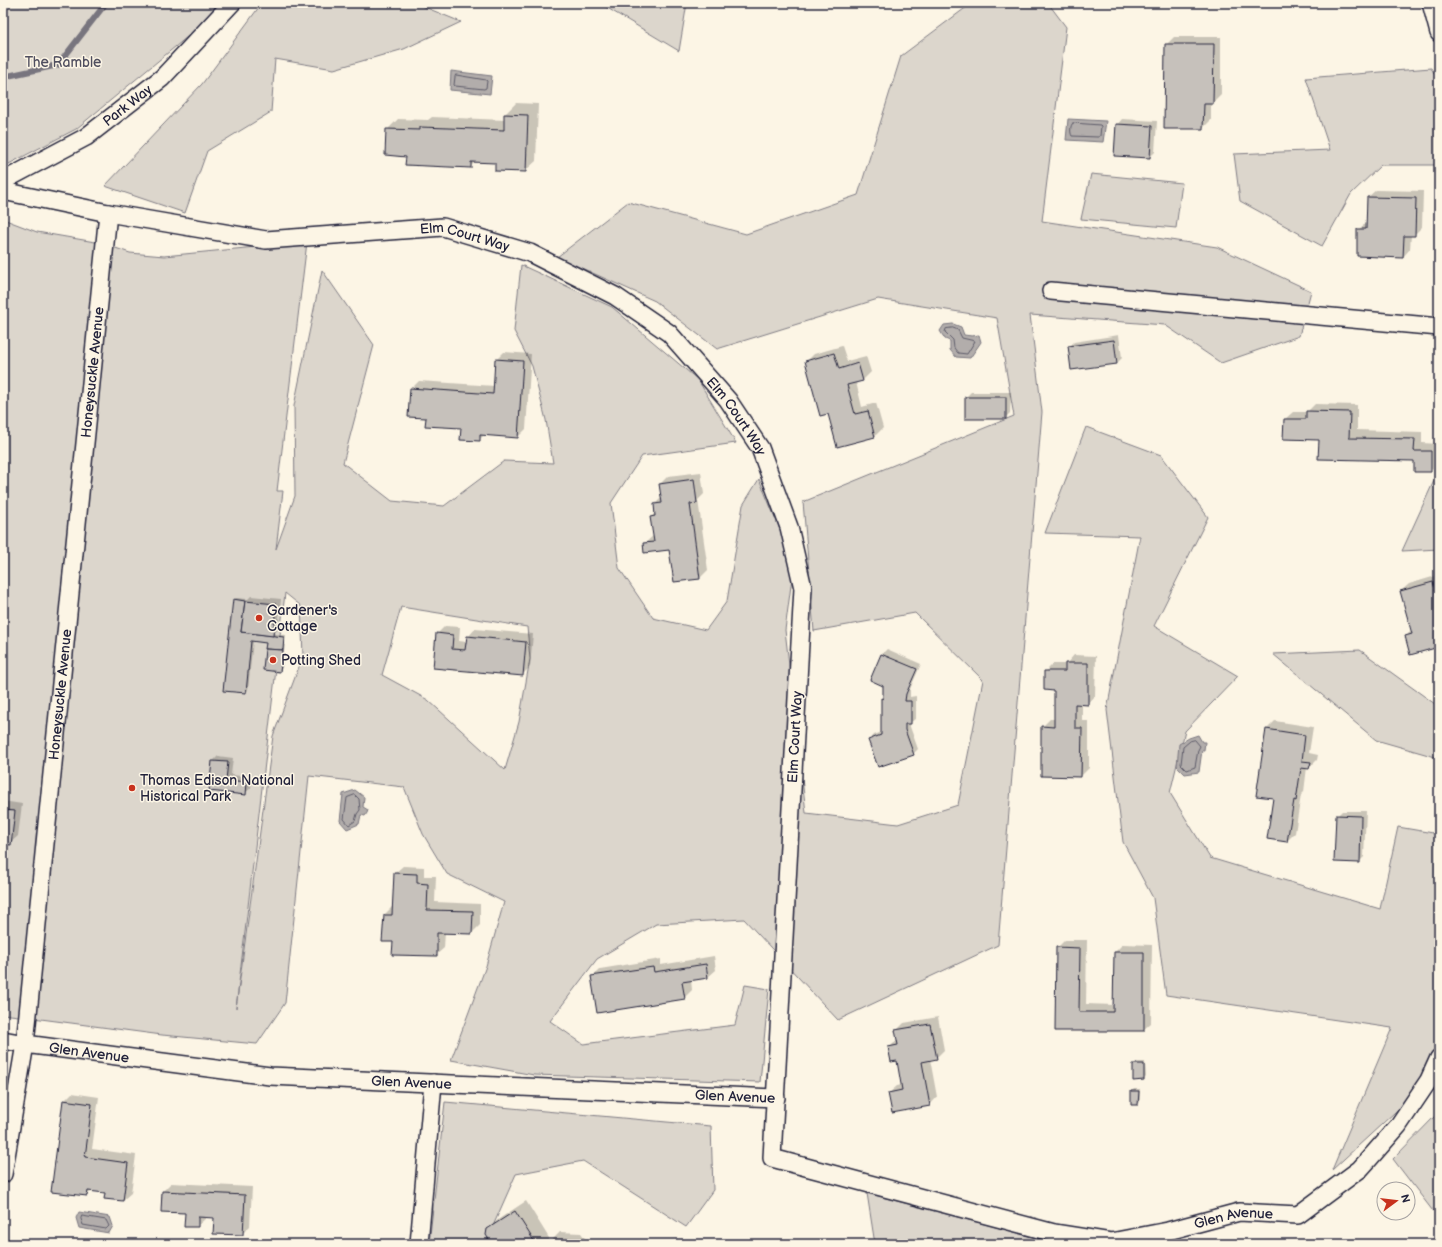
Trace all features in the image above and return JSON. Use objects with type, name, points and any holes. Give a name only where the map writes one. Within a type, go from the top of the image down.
[{"type":"street","name":"Park Way","points":[[3,181],[86,137],[162,78],[232,3]]},
{"type":"street","points":[[1431,3],[1439,33]]},
{"type":"street","name":"Elm Court Way","points":[[3,191],[108,213],[266,240],[443,227],[530,253],[615,296],[669,334],[728,400],[760,448],[789,526],[803,588],[776,1098]]},
{"type":"street","name":"Honeysuckle Avenue","points":[[3,1174],[25,1044],[108,213]]},
{"type":"street","points":[[1051,291],[1439,327]]},
{"type":"street","name":"Glen Avenue","points":[[3,1040],[270,1076],[776,1098],[772,1158],[1054,1233],[1111,1242],[1168,1231],[1239,1212],[1298,1215],[1360,1169],[1369,1159],[1398,1126],[1429,1080],[1439,1058]]},
{"type":"street","points":[[419,1244],[433,1083]]},
{"type":"green space","name":"The Ramble","points":[[3,3],[219,3],[193,32],[76,129],[3,167]]},
{"type":"green space","points":[[262,3],[420,3],[422,6],[461,22],[404,49],[334,69],[275,59],[271,112],[207,151],[185,213],[105,186],[202,84]]},
{"type":"green space","points":[[599,3],[687,3],[679,51]]},
{"type":"green space","points":[[972,3],[1048,3],[1066,27],[1042,221],[1217,247],[1311,291],[1299,336],[1221,363],[1165,325],[1030,315],[1042,412],[998,945],[838,1020],[744,919],[656,924],[597,959],[550,1021],[583,1044],[735,1025],[745,985],[769,989],[760,1082],[534,1075],[451,1060],[486,966],[504,902],[447,874],[423,834],[404,787],[309,776],[285,1003],[257,1044],[162,1035],[3,1014],[3,219],[37,232],[101,243],[130,253],[164,256],[307,242],[277,491],[283,491],[276,549],[295,496],[294,406],[322,270],[374,345],[343,463],[392,501],[444,506],[504,461],[553,463],[546,420],[532,366],[514,331],[521,265],[612,307],[698,380],[736,443],[642,456],[611,503],[619,568],[653,618],[706,630],[727,601],[743,505],[759,479],[794,563],[785,630],[806,813],[898,824],[958,805],[983,680],[915,613],[814,631],[803,502],[1014,416],[997,318],[878,299],[717,349],[655,301],[557,257],[628,202],[746,234],[858,195],[901,56]],"holes":[[[285,593],[301,606],[303,656],[273,736],[236,1008]],[[401,607],[527,627],[530,659],[519,722],[505,770],[428,700],[382,675]]]},
{"type":"green space","points":[[1431,68],[1439,81],[1439,165],[1381,165],[1351,194],[1322,246],[1240,201],[1234,154],[1330,150],[1306,78]]},
{"type":"green space","points":[[1091,174],[1182,183],[1176,228],[1081,219]]},
{"type":"green space","points":[[1086,427],[1161,455],[1208,517],[1154,626],[1238,676],[1185,731],[1170,793],[1210,858],[1380,909],[1398,827],[1439,834],[1439,1045],[1407,1101],[1332,1170],[1392,1028],[1166,995],[1153,898],[1123,842],[1107,710],[1140,536],[1045,533]]},
{"type":"green space","points":[[1438,472],[1439,549],[1402,551]]},
{"type":"green space","points":[[1360,650],[1435,704],[1439,703],[1439,758],[1376,740],[1273,654]]},
{"type":"green space","points":[[445,1102],[711,1126],[713,1190],[686,1227],[583,1161],[516,1174],[485,1244],[429,1244]]},
{"type":"green space","points":[[1438,1113],[1439,1114],[1439,1219],[1416,1189],[1416,1181],[1410,1181],[1393,1159]]},
{"type":"green space","points":[[867,1193],[1060,1244],[877,1244],[874,1238]]},
{"type":"water","points":[[451,71],[492,76],[490,94],[450,90]]},
{"type":"water","points":[[1068,119],[1106,121],[1103,142],[1066,140]]},
{"type":"water","points":[[953,324],[961,327],[964,335],[979,335],[981,342],[970,358],[956,357],[950,350],[950,341],[945,339],[940,331],[944,325]]},
{"type":"water","points":[[1198,735],[1202,742],[1205,742],[1204,750],[1202,750],[1199,772],[1185,774],[1177,766],[1179,744]]},
{"type":"water","points":[[355,790],[364,797],[363,807],[368,810],[365,816],[361,815],[359,824],[347,829],[340,821],[343,794]]},
{"type":"water","points":[[79,1212],[110,1217],[113,1226],[109,1233],[79,1228],[76,1218]]},
{"type":"building","points":[[1165,44],[1214,44],[1213,104],[1204,104],[1203,129],[1164,129]]},
{"type":"building","points":[[504,114],[528,115],[526,172],[495,171],[495,163],[471,162],[471,168],[405,165],[406,157],[385,155],[386,129],[420,130],[420,127],[504,130]]},
{"type":"building","points":[[1116,124],[1152,126],[1150,158],[1114,156]]},
{"type":"building","points":[[1367,197],[1416,198],[1415,236],[1404,236],[1403,258],[1357,256],[1357,229],[1366,229]]},
{"type":"building","points":[[1114,340],[1117,364],[1071,370],[1068,346]]},
{"type":"building","points":[[834,353],[839,369],[858,363],[863,381],[847,385],[855,414],[868,411],[875,437],[837,447],[828,414],[820,416],[805,361]]},
{"type":"building","points":[[495,359],[523,361],[518,438],[480,435],[480,441],[460,440],[461,428],[425,426],[426,418],[408,417],[410,388],[493,394]]},
{"type":"building","points":[[965,397],[1006,397],[1006,419],[965,419]]},
{"type":"building","points":[[1306,411],[1350,412],[1349,438],[1415,439],[1414,451],[1431,451],[1431,472],[1414,472],[1414,461],[1318,459],[1319,440],[1283,439],[1284,419],[1306,419]]},
{"type":"building","points":[[694,479],[697,503],[690,504],[700,579],[674,582],[669,550],[644,553],[643,543],[654,542],[650,517],[655,516],[654,504],[662,503],[659,484]]},
{"type":"building","points":[[1433,582],[1439,605],[1439,647],[1410,655],[1405,636],[1412,634],[1400,591]]},
{"type":"building","points":[[233,599],[245,601],[241,632],[284,637],[283,650],[265,649],[266,643],[251,641],[246,693],[223,691]]},
{"type":"building","name":"Gardener's Cottage","points":[[245,601],[276,604],[273,636],[241,632]]},
{"type":"building","points":[[436,633],[453,635],[452,649],[465,650],[467,636],[526,642],[523,676],[433,668]]},
{"type":"building","name":"Potting Shed","points":[[265,649],[283,650],[280,672],[263,670]]},
{"type":"building","points":[[881,654],[917,669],[906,694],[905,701],[911,701],[911,724],[905,724],[905,730],[914,755],[878,767],[868,740],[881,735],[881,698],[883,699],[883,686],[870,680]]},
{"type":"building","points":[[1065,663],[1088,663],[1088,705],[1075,704],[1075,728],[1082,728],[1081,777],[1041,776],[1041,726],[1054,727],[1054,691],[1044,690],[1044,671],[1065,671]]},
{"type":"building","points":[[1266,729],[1305,735],[1302,761],[1311,762],[1309,769],[1301,768],[1296,801],[1294,800],[1287,842],[1267,839],[1273,798],[1256,796]]},
{"type":"building","points":[[212,761],[228,762],[226,780],[247,782],[246,795],[209,791]]},
{"type":"building","points":[[3,810],[15,811],[11,845],[3,844]]},
{"type":"building","points":[[1336,815],[1361,816],[1360,863],[1334,862]]},
{"type":"building","points":[[394,873],[417,874],[417,883],[428,884],[427,910],[473,911],[472,934],[437,933],[437,956],[392,955],[393,942],[382,942],[384,915],[392,915]]},
{"type":"building","points":[[1056,947],[1080,948],[1079,1012],[1113,1012],[1114,952],[1144,952],[1144,1031],[1055,1031]]},
{"type":"building","points":[[706,964],[708,978],[682,982],[685,999],[597,1013],[591,976],[653,967],[654,972]]},
{"type":"building","points":[[930,1024],[937,1059],[922,1062],[930,1106],[892,1113],[888,1093],[902,1090],[897,1061],[891,1062],[888,1047],[898,1045],[895,1030]]},
{"type":"building","points":[[1133,1064],[1144,1064],[1144,1080],[1133,1081]]},
{"type":"building","points":[[1131,1091],[1139,1091],[1138,1105],[1131,1105]]},
{"type":"building","points":[[63,1100],[92,1104],[85,1157],[128,1163],[123,1201],[104,1199],[105,1193],[88,1191],[87,1196],[51,1192]]},
{"type":"building","points":[[162,1191],[245,1195],[243,1235],[213,1234],[214,1218],[198,1217],[198,1227],[184,1227],[185,1213],[161,1212]]},
{"type":"building","points":[[515,1211],[536,1244],[492,1244],[486,1235],[487,1229]]},
{"type":"waterway","points":[[3,77],[58,65],[106,3]]},
{"type":"place","name":"Gardener's Cottage","points":[[259,618]]},
{"type":"place","name":"Potting Shed","points":[[273,660]]},
{"type":"place","name":"Thomas Edison National Historical Park","points":[[132,788]]}]
